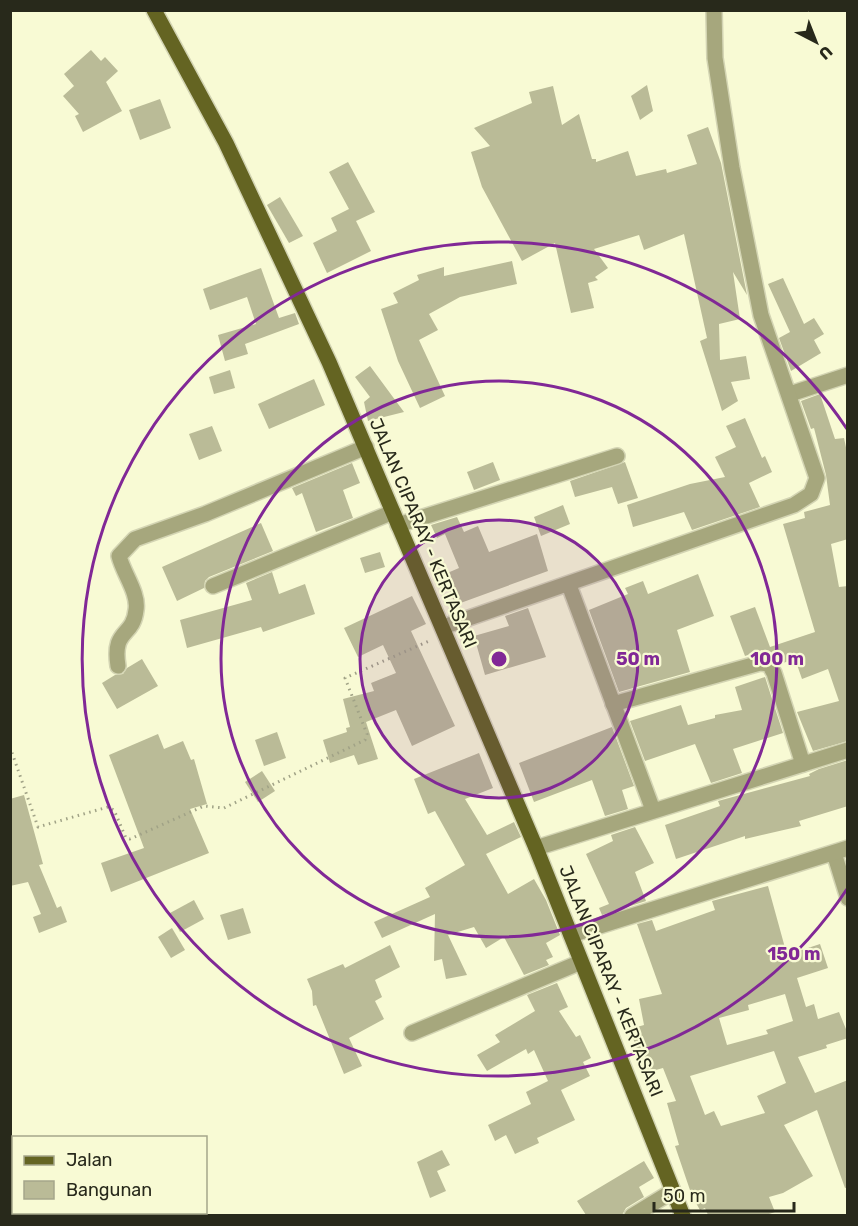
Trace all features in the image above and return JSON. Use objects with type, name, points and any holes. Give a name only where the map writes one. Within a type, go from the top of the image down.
[{"type":"main road","name":"JALAN CIPARAY - KERTASARI","points":[[154,10],[255,202],[366,447],[536,848],[683,1215]]},
{"type":"street","points":[[444,631],[804,500],[811,494],[817,477],[790,394],[775,360],[757,292],[715,58],[714,10]]},
{"type":"street","points":[[790,394],[848,375]]},
{"type":"street","points":[[118,666],[115,648],[120,637],[130,626],[136,611],[136,599],[119,556],[124,548],[135,539],[205,514],[366,447]]},
{"type":"street","points":[[213,586],[395,518],[617,456]]},
{"type":"street","points":[[569,585],[653,810]]},
{"type":"street","points":[[613,705],[760,663],[769,664],[774,672],[803,764]]},
{"type":"street","points":[[536,848],[848,750]]},
{"type":"street","points":[[571,935],[841,851],[848,898]]},
{"type":"street","points":[[412,1033],[581,962]]},
{"type":"street","points":[[632,1215],[673,1191]]},
{"type":"path","points":[[10,747],[38,827],[108,807],[114,810],[126,838],[130,839],[204,806],[224,808],[365,740],[367,734],[345,678],[444,631]]},
{"type":"building","points":[[91,50],[101,61],[105,57],[118,71],[106,82],[122,111],[83,132],[75,116],[79,114],[63,96],[74,86],[64,74]]},
{"type":"building","points":[[647,85],[653,111],[640,120],[631,96]]},
{"type":"building","points":[[553,86],[562,125],[579,114],[592,159],[596,159],[596,162],[628,151],[636,176],[666,169],[667,173],[697,164],[687,135],[708,127],[721,163],[747,295],[733,272],[740,319],[719,324],[720,360],[746,356],[750,379],[731,382],[738,401],[722,411],[700,341],[707,338],[684,234],[644,250],[639,235],[594,249],[608,268],[595,277],[598,280],[588,283],[594,308],[571,313],[555,243],[522,261],[482,187],[471,152],[490,146],[474,128],[532,103],[529,92]]},
{"type":"building","points":[[160,99],[171,128],[140,140],[129,110]]},
{"type":"building","points":[[348,162],[375,212],[356,221],[371,251],[327,273],[313,243],[337,231],[331,218],[349,209],[329,172]]},
{"type":"building","points":[[280,197],[303,236],[289,243],[267,205]]},
{"type":"building","points":[[512,261],[517,284],[460,297],[429,314],[438,330],[419,340],[445,396],[420,408],[398,361],[381,309],[398,303],[393,293],[419,280],[417,275],[444,267],[444,276]]},
{"type":"building","points":[[261,268],[279,318],[295,313],[299,324],[245,344],[248,354],[225,361],[218,335],[256,324],[247,297],[210,310],[203,289]]},
{"type":"building","points":[[783,278],[804,324],[814,318],[824,334],[814,340],[821,353],[791,371],[779,338],[790,332],[768,284]]},
{"type":"building","points":[[370,366],[404,412],[368,421],[364,402],[370,397],[355,377]]},
{"type":"building","points":[[230,370],[235,388],[214,394],[209,377]]},
{"type":"building","points":[[314,379],[325,405],[269,429],[258,404]]},
{"type":"building","points":[[820,394],[835,439],[844,438],[848,457],[848,539],[831,544],[839,587],[848,586],[848,741],[813,751],[797,712],[839,701],[828,669],[802,679],[795,659],[780,664],[775,656],[764,654],[762,650],[745,656],[730,616],[755,607],[770,647],[815,632],[783,524],[805,518],[804,512],[830,505],[826,475],[814,428],[811,429],[801,401]]},
{"type":"building","points":[[745,418],[762,458],[765,456],[772,472],[749,483],[760,507],[692,530],[684,512],[633,527],[627,505],[690,484],[725,477],[715,457],[736,447],[726,426]]},
{"type":"building","points":[[212,426],[222,451],[199,460],[189,434]]},
{"type":"building","points":[[493,462],[500,480],[474,490],[467,472]]},
{"type":"building","points":[[625,462],[638,498],[618,504],[612,487],[575,497],[570,481]]},
{"type":"building","points":[[352,463],[360,483],[343,490],[353,518],[316,532],[302,493],[296,496],[292,488]]},
{"type":"building","points":[[563,505],[570,524],[541,536],[534,517]]},
{"type":"building","points":[[457,517],[464,532],[478,526],[489,552],[537,534],[548,571],[455,605],[445,574],[459,568],[445,534],[437,538],[431,525]]},
{"type":"building","points":[[261,523],[273,551],[209,577],[205,581],[204,588],[177,601],[162,567]]},
{"type":"building","points":[[380,552],[385,567],[365,573],[360,558]]},
{"type":"building","points":[[272,572],[279,594],[305,584],[315,614],[263,632],[261,627],[187,648],[180,620],[252,600],[246,583]]},
{"type":"building","points":[[698,574],[714,616],[677,630],[690,672],[619,692],[589,610],[628,594],[625,588],[643,581],[648,594]]},
{"type":"building","points":[[412,596],[426,624],[411,631],[455,726],[412,746],[396,710],[366,722],[378,759],[358,765],[354,755],[330,763],[323,740],[347,732],[346,728],[350,727],[343,699],[374,691],[371,683],[396,673],[383,645],[358,657],[344,628]]},
{"type":"building","points":[[528,608],[546,657],[485,675],[474,636],[509,626],[505,616]]},
{"type":"building","points":[[142,659],[158,686],[117,709],[102,683],[115,675],[123,674],[127,668]]},
{"type":"building","points":[[765,677],[783,733],[733,749],[742,773],[711,783],[695,744],[645,761],[630,721],[681,705],[688,725],[715,718],[715,715],[742,710],[735,687]]},
{"type":"building","points":[[612,727],[634,786],[622,790],[628,809],[605,816],[592,780],[534,802],[519,763]]},
{"type":"building","points":[[277,732],[286,758],[264,766],[255,740]]},
{"type":"building","points":[[158,734],[164,749],[183,741],[191,760],[194,759],[207,804],[190,809],[209,853],[111,892],[101,863],[144,848],[109,755]]},
{"type":"building","points":[[479,753],[493,788],[465,799],[487,835],[514,822],[521,837],[486,854],[508,894],[534,879],[546,900],[560,935],[546,943],[553,957],[546,960],[549,965],[524,975],[504,937],[486,948],[474,927],[448,935],[467,975],[446,979],[442,959],[434,961],[435,914],[382,938],[374,922],[430,897],[425,888],[465,865],[435,811],[428,814],[414,779]]},
{"type":"building","points":[[848,760],[848,806],[799,821],[801,826],[745,839],[745,836],[676,859],[665,825],[720,806],[718,801],[810,776],[809,774],[819,769]]},
{"type":"building","points":[[262,771],[275,791],[258,802],[245,782]]},
{"type":"building","points":[[24,795],[43,864],[39,865],[57,908],[61,906],[67,922],[39,933],[33,917],[41,914],[28,882],[10,886],[10,799]]},
{"type":"building","points":[[635,827],[654,863],[635,872],[646,901],[602,915],[599,908],[609,904],[586,854],[613,841],[611,835]]},
{"type":"building","points":[[768,886],[787,955],[820,944],[828,968],[797,978],[806,1007],[814,1004],[818,1019],[839,1012],[848,1034],[848,1038],[826,1045],[827,1048],[798,1057],[815,1093],[848,1080],[848,1187],[845,1188],[817,1110],[784,1125],[813,1176],[783,1193],[769,1197],[775,1212],[766,1215],[708,1215],[705,1208],[700,1210],[692,1196],[675,1146],[679,1145],[667,1103],[676,1101],[663,1068],[645,1073],[630,1029],[644,1025],[639,999],[662,994],[637,924],[652,920],[656,931],[715,910],[712,901]],"holes":[[[785,994],[793,1021],[766,1030],[768,1034],[727,1045],[719,1018],[749,1010],[748,1005]],[[774,1051],[786,1083],[757,1096],[765,1113],[721,1126],[714,1111],[705,1115],[690,1076]]]},
{"type":"building","points":[[194,900],[204,919],[180,932],[170,913]]},
{"type":"building","points":[[243,908],[251,933],[228,940],[220,915]]},
{"type":"building","points":[[172,928],[185,950],[171,958],[158,937]]},
{"type":"building","points":[[390,945],[400,967],[375,980],[382,997],[375,1001],[384,1019],[349,1038],[362,1066],[344,1074],[316,1005],[313,1006],[312,991],[307,979],[343,964],[345,968]]},
{"type":"building","points":[[557,983],[568,1007],[559,1011],[576,1037],[580,1035],[591,1058],[583,1062],[590,1076],[561,1090],[575,1120],[537,1138],[539,1143],[515,1154],[506,1135],[495,1141],[488,1125],[531,1104],[526,1092],[548,1081],[534,1050],[528,1054],[526,1049],[487,1071],[477,1055],[500,1042],[495,1035],[535,1011],[527,995]]},
{"type":"building","points":[[442,1150],[450,1165],[437,1171],[446,1191],[430,1198],[417,1162]]},
{"type":"building","points":[[644,1161],[654,1178],[639,1187],[644,1197],[626,1208],[622,1215],[586,1215],[577,1201]]}]
